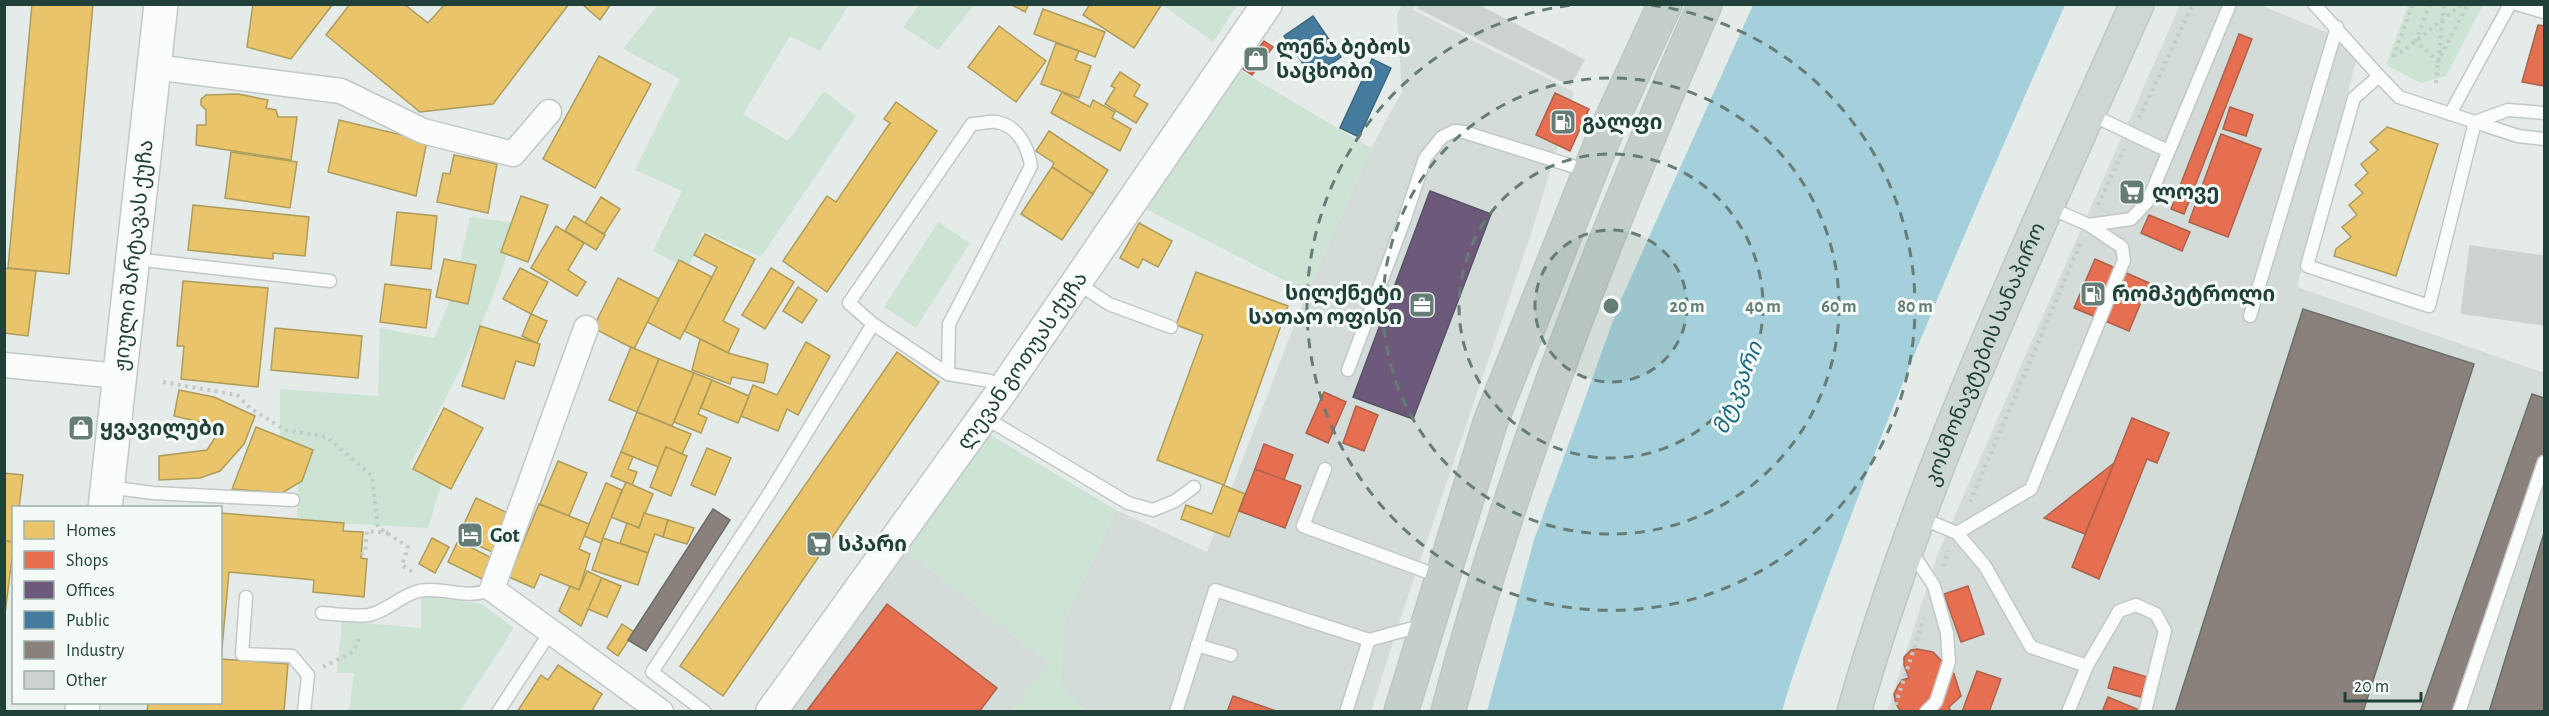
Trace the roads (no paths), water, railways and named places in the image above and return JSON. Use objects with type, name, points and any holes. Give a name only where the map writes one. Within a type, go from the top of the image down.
[{"type":"highway","points":[[1401,711],[1490,423],[1590,171],[1665,4]]},
{"type":"highway","points":[[1448,711],[1535,426],[1654,121],[1705,4]]},
{"type":"main road","name":"ჟიული შარტავას ქუჩა","points":[[106,497],[161,4]]},
{"type":"main road","name":"კოსმონავტების სანაპირო","points":[[1854,711],[1879,624],[1913,531],[1993,332],[2137,4]]},
{"type":"street","name":"ლევან გოთუას ქუჩა","points":[[771,711],[1002,391],[1266,4]]},
{"type":"street","points":[[154,67],[341,92],[423,131],[513,154],[549,112]]},
{"type":"street","points":[[586,328],[492,589],[662,711]]},
{"type":"street","points":[[4,365],[119,376]]},
{"type":"lane","points":[[2089,225],[2131,219],[2148,201],[2230,4]]},
{"type":"lane","points":[[2314,4],[2399,97],[2518,136],[2544,139]]},
{"type":"lane","points":[[2450,114],[2510,4]]},
{"type":"lane","points":[[2517,4],[2544,12]]},
{"type":"lane","points":[[2250,316],[2337,27]]},
{"type":"lane","points":[[2379,76],[2354,98],[2307,266],[2429,306],[2475,122]]},
{"type":"lane","points":[[2475,122],[2508,110],[2544,113]]},
{"type":"lane","points":[[2088,114],[2168,151]]},
{"type":"lane","points":[[948,374],[949,324],[1030,166],[1028,151],[1019,134],[998,122],[972,124],[849,303],[873,324],[948,374],[990,381],[1002,391]]},
{"type":"lane","points":[[1348,370],[1425,158],[1442,137],[1454,130],[1464,132],[1590,171]]},
{"type":"lane","points":[[1926,711],[1936,702],[1949,662],[1947,633],[1934,586],[1913,531],[1957,533],[2031,489],[2124,260],[2122,247],[2089,225],[2047,206]]},
{"type":"lane","points":[[133,258],[330,281]]},
{"type":"lane","points":[[1076,282],[1109,304],[1171,327]]},
{"type":"lane","points":[[705,711],[652,672],[767,497],[873,324]]},
{"type":"lane","points":[[983,417],[1128,503],[1153,510],[1175,501],[1194,487]]},
{"type":"lane","points":[[2459,711],[2544,462]]},
{"type":"lane","points":[[1325,469],[1303,526],[1442,578]]},
{"type":"lane","points":[[106,497],[153,493],[292,500]]},
{"type":"lane","points":[[1957,533],[1985,566],[2031,647],[2087,666]]},
{"type":"lane","points":[[322,613],[370,615],[406,595],[420,591],[441,590],[473,596],[492,589]]},
{"type":"lane","points":[[1176,711],[1215,590],[1368,640],[1428,624]]},
{"type":"lane","points":[[246,597],[242,654],[292,657],[308,675],[304,711]]},
{"type":"lane","points":[[2068,711],[2087,666],[2119,611],[2136,605],[2156,614],[2165,631],[2145,711]]},
{"type":"lane","points":[[498,711],[551,631]]},
{"type":"lane","points":[[1346,711],[1368,640]]},
{"type":"lane","points":[[1197,645],[1231,655]]},
{"type":"water","name":"მტკვარი","points":[[1753,5],[2065,5],[1921,337],[1818,604],[1782,711],[1487,711],[1534,540],[1619,304]]},
{"type":"place","name":"ლენა ბებოს საცხობი","points":[[1256,59]]},
{"type":"place","name":"გალფი","points":[[1563,122]]},
{"type":"place","name":"ლოვე","points":[[2132,192]]},
{"type":"place","name":"რომპეტროლი","points":[[2093,294]]},
{"type":"place","name":"სილქნეტი სათაო ოფისი","points":[[1422,305]]},
{"type":"place","name":"ყვავილები","points":[[81,428]]},
{"type":"place","name":"Got","points":[[470,535]]},
{"type":"place","name":"სპარი","points":[[819,544]]}]
